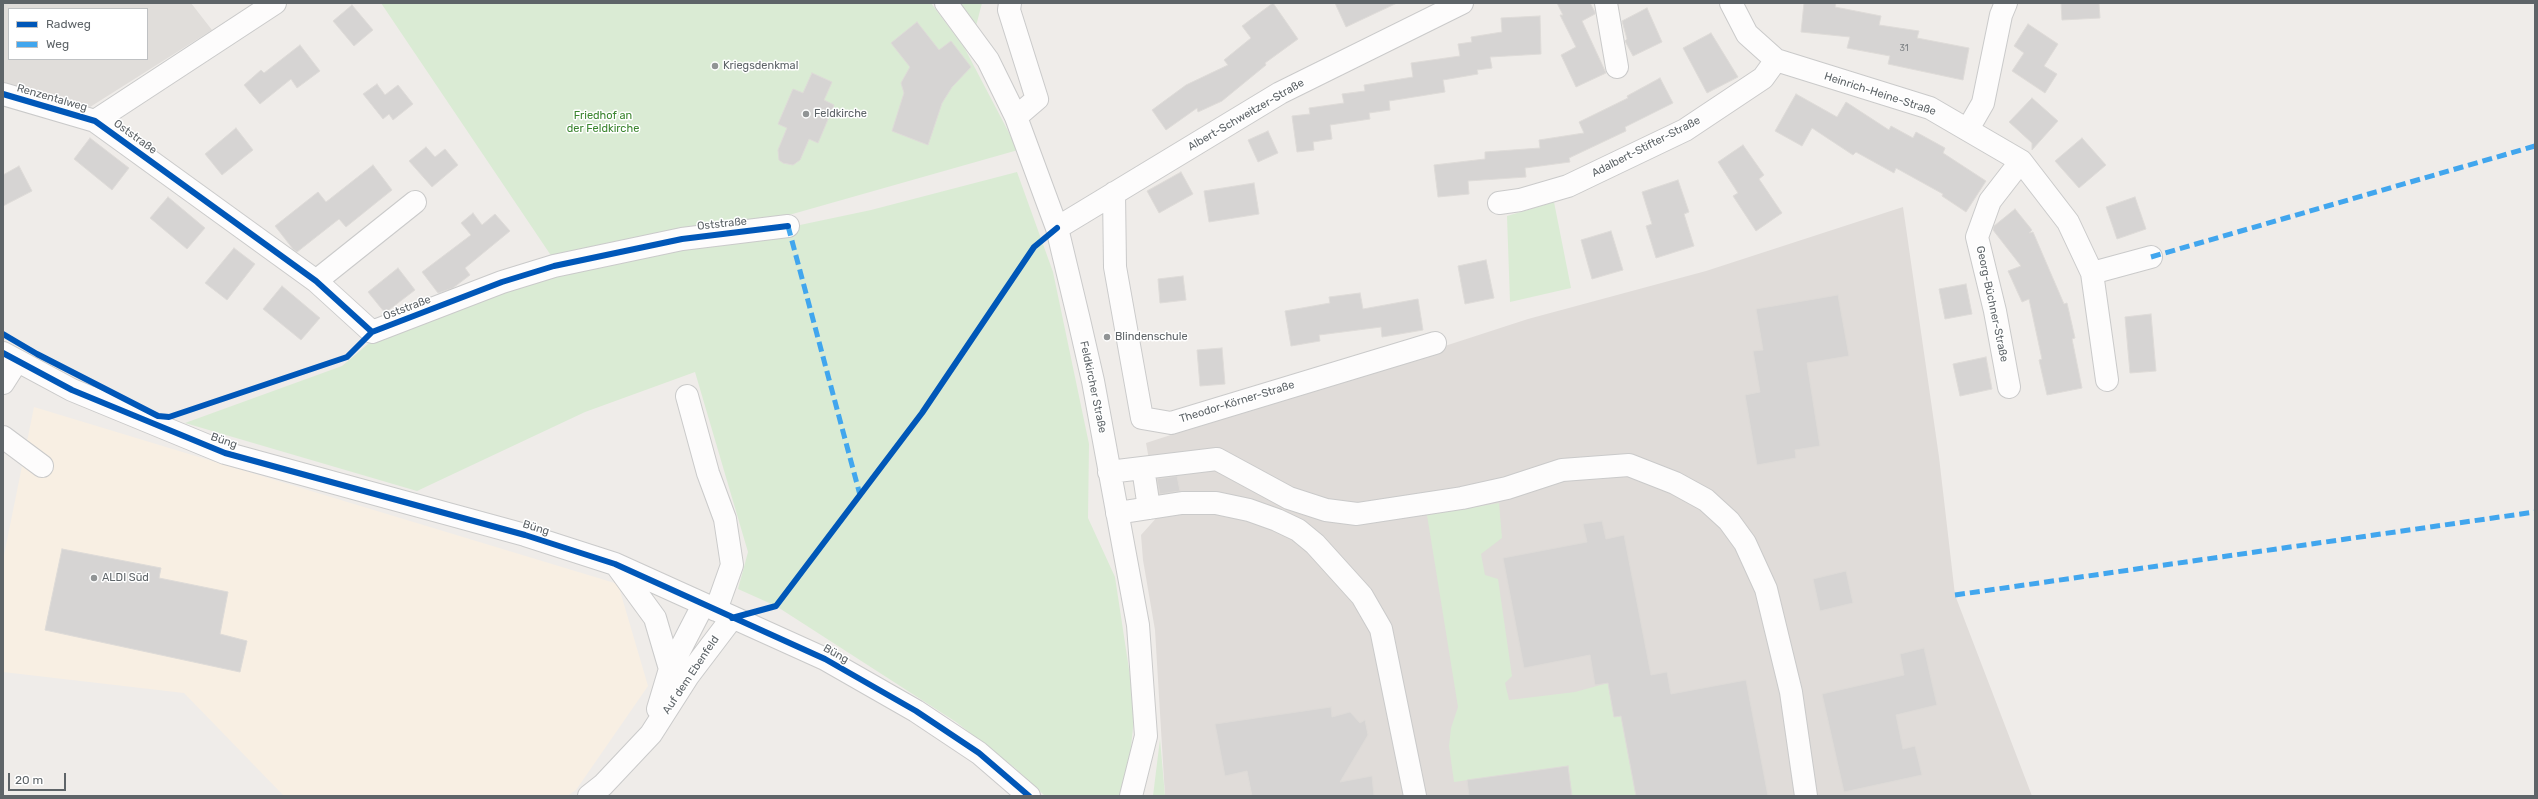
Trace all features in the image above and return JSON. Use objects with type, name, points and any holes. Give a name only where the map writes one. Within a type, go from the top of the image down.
[{"type":"street","name":"Renzentalweg","points":[[3,94],[95,121],[275,3]]},
{"type":"street","name":"Feldkircher Straße","points":[[946,3],[988,60],[1016,117],[1057,228],[1093,381],[1138,625],[1146,736],[1132,796]]},
{"type":"street","points":[[1010,3],[1009,10],[1037,99],[1016,117]]},
{"type":"street","name":"Albert-Schweitzer-Straße","points":[[1057,228],[1280,93],[1462,3]]},
{"type":"street","points":[[1606,3],[1617,67]]},
{"type":"street","name":"Heinrich-Heine-Straße","points":[[1731,3],[1747,34],[1776,60],[1930,108],[2021,161],[2068,222],[2092,273],[2107,380]]},
{"type":"street","points":[[1968,129],[1983,103],[2001,15],[2006,3]]},
{"type":"street","name":"Adalbert-Stifter-Straße","points":[[1499,204],[1520,200],[1568,186],[1684,130],[1763,78],[1776,60]]},
{"type":"street","name":"Oststraße","points":[[95,121],[316,281],[372,332],[502,282],[554,266],[682,239],[788,226]]},
{"type":"street","name":"Georg-Büchner-Straße","points":[[2009,387],[1995,311],[1977,237],[1990,201],[2021,161]]},
{"type":"street","name":"Theodor-Körner-Straße","points":[[1114,193],[1115,267],[1142,418],[1171,423],[1435,343]]},
{"type":"street","points":[[316,281],[415,202]]},
{"type":"street","points":[[2092,273],[2151,257]]},
{"type":"street","name":"Büng","points":[[3,382],[10,357],[72,390],[225,452],[525,535],[615,564],[717,611],[778,636],[826,659],[916,712],[979,753],[1029,796]]},
{"type":"street","points":[[687,396],[708,472],[725,519],[732,565],[717,611]]},
{"type":"street","points":[[3,437],[42,466]]},
{"type":"street","points":[[1109,472],[1217,459],[1289,498],[1326,510],[1357,514],[1462,498],[1507,488],[1562,470],[1629,465],[1674,483],[1706,500],[1729,521],[1745,543],[1766,588],[1791,692],[1806,796]]},
{"type":"street","points":[[1143,468],[1149,508]]},
{"type":"street","points":[[1117,513],[1182,503],[1216,503],[1249,510],[1298,530],[1339,568],[1362,596],[1381,628],[1415,796]]},
{"type":"street","name":"Auf dem Ebenfeld","points":[[615,564],[655,618],[670,669]]},
{"type":"street","name":"Auf dem Ebenfeld","points":[[651,734],[670,669],[717,611]]},
{"type":"street","name":"Auf dem Ebenfeld","points":[[589,796],[603,785],[651,734],[688,676],[717,611]]},
{"type":"shaded area","points":[[3,3],[191,3],[212,30],[90,107],[3,83]]},
{"type":"shaded area","points":[[1903,207],[1939,457],[1955,595],[2032,796],[1165,796],[1155,630],[1143,560],[1141,535],[1159,515],[1146,443],[1528,319],[1706,271]]},
{"type":"shaded area","points":[[34,407],[618,584],[648,686],[576,790],[567,796],[284,796],[184,693],[3,672],[3,560]]},
{"type":"green space","name":"Friedhof an der Feldkirche","points":[[381,3],[931,3],[964,47],[1018,150],[789,215],[552,257]]},
{"type":"green space","points":[[959,3],[982,3],[976,26]]},
{"type":"green space","points":[[1017,172],[1053,272],[1089,444],[1088,518],[1115,577],[1135,709],[1127,785],[1118,796],[1045,796],[1015,768],[956,722],[776,606],[738,589],[748,552],[695,372],[585,412],[417,491],[185,423],[342,366],[368,344],[506,287],[871,210]]},
{"type":"green space","points":[[1554,202],[1571,288],[1510,302],[1507,216]]},
{"type":"green space","points":[[1499,503],[1502,538],[1481,554],[1485,575],[1498,579],[1512,676],[1505,683],[1509,700],[1575,692],[1608,683],[1614,717],[1621,716],[1636,796],[1572,796],[1568,766],[1454,782],[1449,746],[1451,728],[1458,707],[1427,515]]},
{"type":"green space","points":[[1160,739],[1165,796],[1153,796]]},
{"type":"building","points":[[1273,3],[1298,39],[1265,63],[1266,65],[1222,101],[1198,112],[1197,108],[1166,130],[1152,110],[1186,85],[1228,65],[1224,60],[1251,38],[1242,26]]},
{"type":"building","points":[[1335,3],[1397,3],[1346,27]]},
{"type":"building","points":[[1557,3],[1590,3],[1595,12],[1595,14],[1582,21],[1606,73],[1576,87],[1561,55],[1576,47],[1560,15],[1563,15]]},
{"type":"building","points":[[1804,3],[1836,3],[1835,7],[1881,16],[1879,25],[1919,31],[1917,38],[1969,48],[1963,80],[1888,64],[1890,56],[1847,48],[1850,37],[1801,32]]},
{"type":"building","points":[[2061,3],[2099,3],[2100,18],[2062,20]]},
{"type":"building","points":[[352,5],[373,30],[354,46],[333,21]]},
{"type":"building","points":[[1647,8],[1662,42],[1633,56],[1625,41],[1627,39],[1622,21]]},
{"type":"building","points":[[1540,16],[1541,54],[1490,57],[1492,68],[1477,70],[1478,74],[1443,80],[1445,92],[1389,101],[1390,110],[1369,113],[1370,119],[1330,125],[1332,139],[1313,142],[1314,150],[1297,152],[1292,116],[1310,114],[1309,108],[1344,103],[1342,94],[1365,91],[1364,85],[1413,77],[1411,63],[1460,56],[1458,44],[1472,42],[1471,37],[1502,32],[1501,18]]},
{"type":"building","points":[[917,22],[939,50],[951,41],[971,67],[952,87],[942,103],[928,145],[892,131],[904,93],[901,83],[910,67],[891,43]]},
{"type":"building","points":[[2028,24],[2058,44],[2044,66],[2057,74],[2045,93],[2012,71],[2024,53],[2014,46]]},
{"type":"building","points":[[1711,33],[1738,77],[1707,93],[1683,48]]},
{"type":"building","points":[[300,45],[320,71],[297,88],[291,79],[260,104],[244,85],[261,70],[264,73]]},
{"type":"building","name":"Feldkirche","points":[[812,73],[832,82],[824,100],[834,105],[818,143],[809,139],[800,160],[793,165],[783,163],[779,160],[778,150],[787,128],[778,124],[793,89],[803,93]]},
{"type":"building","points":[[1660,78],[1673,103],[1625,127],[1626,131],[1569,158],[1570,162],[1525,168],[1526,177],[1468,181],[1469,194],[1438,197],[1434,165],[1485,159],[1485,152],[1540,148],[1539,140],[1584,133],[1579,122],[1628,98],[1627,96]]},
{"type":"building","points":[[377,84],[385,95],[398,85],[413,104],[393,120],[389,114],[383,119],[363,94]]},
{"type":"building","points":[[1796,94],[1837,117],[1846,102],[1889,130],[1891,126],[1913,138],[1916,132],[1945,148],[1943,153],[1986,181],[1966,212],[1942,196],[1943,194],[1896,168],[1894,173],[1856,152],[1853,155],[1812,128],[1802,146],[1775,131]]},
{"type":"building","points":[[2032,98],[2058,121],[2032,150],[2032,143],[2009,122]]},
{"type":"building","points":[[236,128],[253,150],[222,175],[205,154]]},
{"type":"building","points":[[1268,131],[1278,153],[1258,162],[1248,140]]},
{"type":"building","points":[[90,138],[129,168],[112,190],[74,159]]},
{"type":"building","points":[[2082,138],[2106,165],[2079,188],[2055,161]]},
{"type":"building","points":[[1743,145],[1764,175],[1759,179],[1782,213],[1756,231],[1733,196],[1738,193],[1718,162]]},
{"type":"building","points":[[426,147],[435,157],[445,149],[458,165],[432,187],[409,161]]},
{"type":"building","points":[[373,165],[392,190],[346,227],[339,219],[297,252],[293,249],[275,226],[318,192],[326,202]]},
{"type":"building","points":[[19,166],[32,191],[3,206],[3,175]]},
{"type":"building","points":[[1181,172],[1193,194],[1159,213],[1147,191]]},
{"type":"building","points":[[1678,180],[1689,212],[1684,214],[1694,246],[1656,258],[1646,226],[1652,224],[1642,192]]},
{"type":"building","points":[[1254,183],[1259,214],[1209,222],[1204,191]]},
{"type":"building","points":[[168,197],[205,228],[187,249],[150,218]]},
{"type":"building","points":[[2135,197],[2146,229],[2117,239],[2106,207]]},
{"type":"building","points":[[2015,209],[2032,230],[2029,233],[2033,232],[2064,304],[2067,303],[2075,338],[2072,339],[2082,388],[2047,395],[2039,360],[2042,359],[2029,299],[2022,302],[2008,271],[2021,266],[1993,230],[1994,226]]},
{"type":"building","points":[[473,213],[482,225],[495,214],[510,231],[465,268],[470,275],[453,288],[438,293],[422,272],[471,235],[461,223]]},
{"type":"building","points":[[1611,231],[1623,270],[1592,279],[1581,240]]},
{"type":"building","points":[[234,248],[255,264],[227,300],[205,283]]},
{"type":"building","points":[[1486,260],[1494,298],[1465,304],[1458,266]]},
{"type":"building","points":[[398,268],[415,290],[385,313],[368,292]]},
{"type":"building","points":[[1183,276],[1186,300],[1160,303],[1158,279]]},
{"type":"building","points":[[1966,284],[1972,314],[1945,319],[1939,289]]},
{"type":"building","points":[[282,286],[320,318],[301,340],[263,309]]},
{"type":"building","points":[[1360,293],[1363,309],[1418,299],[1423,330],[1382,337],[1381,327],[1319,335],[1320,341],[1291,346],[1285,311],[1330,303],[1329,297]]},
{"type":"building","points":[[1838,295],[1849,356],[1807,363],[1820,446],[1795,450],[1796,458],[1757,465],[1745,395],[1760,392],[1753,351],[1763,350],[1756,309]]},
{"type":"building","points":[[2151,314],[2156,371],[2130,373],[2125,317]]},
{"type":"building","points":[[1222,348],[1225,384],[1200,386],[1197,350]]},
{"type":"building","points":[[1986,357],[1992,389],[1960,396],[1953,364]]},
{"type":"building","points":[[1177,476],[1180,491],[1160,494],[1157,479]]},
{"type":"building","points":[[1602,521],[1606,539],[1624,535],[1651,675],[1667,672],[1671,694],[1746,680],[1768,796],[1636,796],[1621,716],[1614,717],[1608,683],[1595,685],[1590,655],[1524,668],[1503,558],[1587,542],[1583,524]]},
{"type":"building","points":[[62,549],[161,568],[159,578],[228,592],[220,634],[247,641],[240,672],[45,630]]},
{"type":"building","points":[[1846,571],[1853,603],[1820,611],[1813,579]]},
{"type":"building","points":[[1924,648],[1937,705],[1896,715],[1903,749],[1915,746],[1922,775],[1844,792],[1822,694],[1904,675],[1900,654]]},
{"type":"building","points":[[1331,707],[1332,717],[1350,712],[1360,723],[1365,720],[1368,735],[1340,782],[1372,776],[1374,796],[1252,796],[1247,771],[1225,776],[1215,724]]},
{"type":"building","points":[[1568,766],[1572,796],[1469,796],[1467,780]]},
{"type":"marked path","points":[[2151,257],[2535,146]]},
{"type":"marked path","points":[[788,226],[860,495]]},
{"type":"marked path","points":[[1955,595],[2535,512]]},
{"type":"cycle path","points":[[3,94],[95,121],[316,281],[372,332],[502,282],[554,266],[682,239],[788,226]]},
{"type":"cycle path","points":[[732,618],[776,606],[922,413],[1034,247],[1057,228]]},
{"type":"cycle path","points":[[3,334],[37,354],[158,416],[169,417],[347,357],[372,332]]},
{"type":"cycle path","points":[[3,353],[72,390],[225,453],[525,535],[615,564],[825,659],[916,711],[979,753],[1029,796]]},
{"type":"place","name":"Kriegsdenkmal","points":[[715,66]]},
{"type":"place","name":"Feldkirche","points":[[806,114]]},
{"type":"place","name":"Blindenschule","points":[[1107,337]]},
{"type":"place","name":"ALDI Süd","points":[[94,578]]}]
